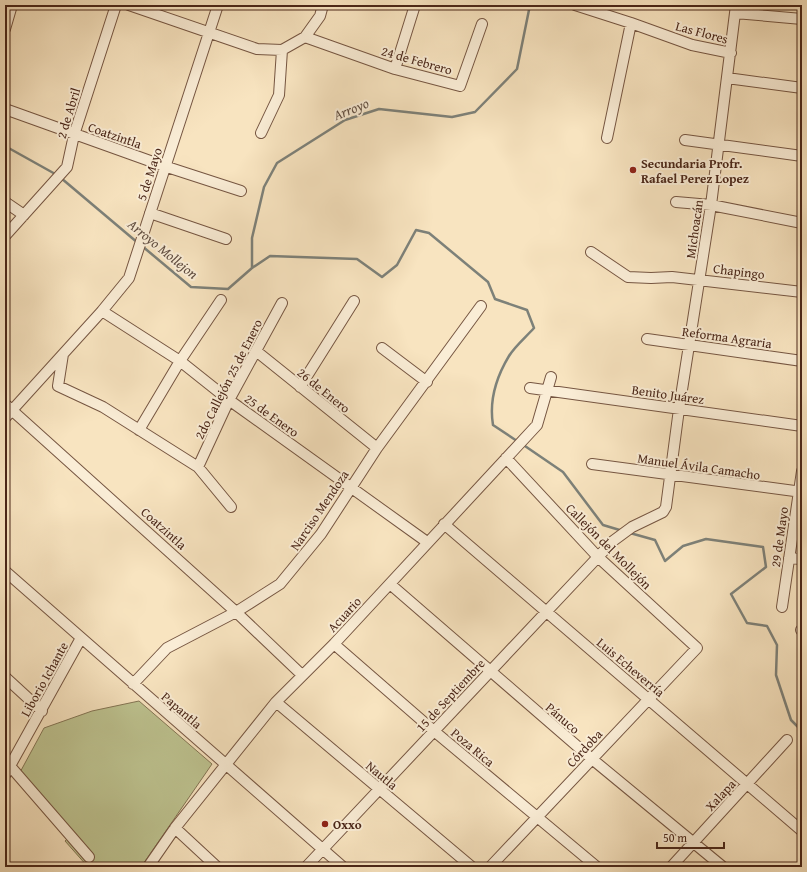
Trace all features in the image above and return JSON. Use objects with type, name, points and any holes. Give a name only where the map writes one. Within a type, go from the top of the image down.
[{"type":"street","points":[[5,29],[12,5]]},
{"type":"street","name":"2 de Abril","points":[[5,236],[67,166],[74,135],[116,5]]},
{"type":"street","points":[[129,5],[209,34],[257,49],[282,50],[305,37],[320,16],[323,5]]},
{"type":"street","name":"5 de Mayo","points":[[5,418],[9,407],[63,354],[102,311],[129,278],[164,166],[218,5]]},
{"type":"street","points":[[395,69],[414,5]]},
{"type":"street","name":"Las Flores","points":[[575,5],[631,22],[692,45],[731,53]]},
{"type":"street","points":[[735,9],[802,19]]},
{"type":"street","name":"Michoacán","points":[[663,512],[666,507],[679,409],[711,205],[731,53],[735,9]]},
{"type":"street","points":[[607,138],[631,22]]},
{"type":"street","name":"24 de Febrero","points":[[305,37],[395,69],[460,86],[482,24]]},
{"type":"street","points":[[260,133],[278,95],[282,50]]},
{"type":"street","points":[[727,78],[802,88]]},
{"type":"street","name":"Coatzintla","points":[[5,109],[74,135],[241,191]]},
{"type":"street","points":[[685,140],[802,156]]},
{"type":"street","points":[[5,202],[24,215]]},
{"type":"street","points":[[676,202],[711,205],[802,223]]},
{"type":"street","points":[[148,218],[226,240]]},
{"type":"street","name":"Chapingo","points":[[591,252],[628,277],[672,277],[802,292]]},
{"type":"street","points":[[139,430],[180,361],[221,300]]},
{"type":"street","points":[[300,388],[354,301]]},
{"type":"street","name":"2do Callejón 25 de Enero","points":[[198,467],[229,400],[244,376],[282,303]]},
{"type":"street","name":"Narciso Mendoza","points":[[133,684],[168,648],[236,612],[280,584],[321,534],[350,487],[377,448],[427,382],[481,306]]},
{"type":"street","name":"25 de Enero","points":[[102,311],[180,361],[229,400],[427,542]]},
{"type":"street","name":"Reforma Agraria","points":[[647,339],[802,361]]},
{"type":"street","points":[[382,348],[427,382]]},
{"type":"street","name":"26 de Enero","points":[[256,351],[300,388],[377,448]]},
{"type":"street","points":[[63,354],[58,386],[103,407],[198,467],[231,507]]},
{"type":"street","name":"Acuario","points":[[148,867],[175,828],[276,702],[334,644],[427,542],[516,449],[537,424],[551,377]]},
{"type":"street","name":"Benito Juárez","points":[[530,388],[802,426]]},
{"type":"street","name":"Coatzintla","points":[[9,407],[236,612],[302,675]]},
{"type":"street","name":"Callejón del Mollejón","points":[[506,458],[598,557],[697,648]]},
{"type":"street","name":"Manuel Ávila Camacho","points":[[592,464],[800,492]]},
{"type":"street","name":"29 de Mayo","points":[[782,607],[802,471]]},
{"type":"street","name":"15 de Septiembre","points":[[306,867],[613,541],[632,527],[663,512]]},
{"type":"street","name":"Luis Echeverría","points":[[444,524],[546,613],[802,830]]},
{"type":"street","points":[[789,558],[802,559]]},
{"type":"street","name":"Papantla","points":[[5,571],[225,765],[324,848],[344,867]]},
{"type":"street","name":"Pánuco","points":[[390,584],[592,759],[723,867]]},
{"type":"street","name":"Liborio Ichante","points":[[8,770],[81,638]]},
{"type":"street","name":"Poza Rica","points":[[334,644],[536,818],[597,867]]},
{"type":"street","name":"Córdoba","points":[[490,867],[697,648]]},
{"type":"street","points":[[5,677],[42,711]]},
{"type":"street","name":"Nautla","points":[[276,702],[472,867]]},
{"type":"street","name":"Xalapa","points":[[671,867],[787,740]]},
{"type":"street","points":[[8,770],[89,857]]},
{"type":"street","points":[[175,828],[217,867]]},
{"type":"green space","points":[[139,701],[212,764],[141,867],[88,867],[65,841],[71,835],[18,776],[44,728],[92,711]]},
{"type":"waterway","name":"Arroyo","points":[[252,268],[252,238],[264,187],[277,163],[345,120],[379,109],[452,117],[475,112],[517,69],[530,5]]},
{"type":"waterway","name":"Arroyo Mollejon","points":[[5,146],[57,175]]},
{"type":"waterway","name":"Arroyo Mollejon","points":[[61,178],[138,243]]},
{"type":"waterway","name":"Arroyo Mollejon","points":[[142,246],[191,287],[228,289],[252,268],[270,256],[357,259],[382,277],[397,265],[416,230],[429,233],[488,282],[495,299],[527,310],[534,328],[509,356],[498,380],[492,407],[493,425],[517,441]]},
{"type":"waterway","name":"Arroyo Mollejon","points":[[522,444],[563,472],[603,525],[623,531]]},
{"type":"waterway","name":"Arroyo Mollejon","points":[[630,533],[655,540],[665,561],[683,546],[706,539],[763,547],[766,567],[731,594],[747,623],[767,626],[777,645],[776,675],[791,720],[802,731]]},
{"type":"place","name":"Secundaria Profr. Rafael Perez Lopez","points":[[633,170]]},
{"type":"place","name":"Oxxo","points":[[325,824]]}]
